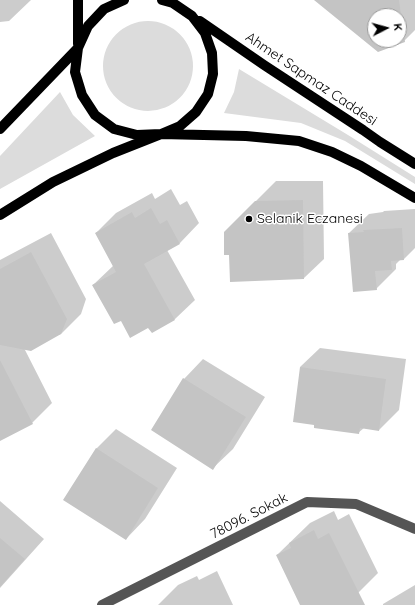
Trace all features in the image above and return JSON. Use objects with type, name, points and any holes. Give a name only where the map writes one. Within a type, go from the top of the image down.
[{"type":"main road","points":[[78,0],[78,48],[75,72],[82,95],[95,115],[114,129],[137,135],[161,134],[246,136],[299,141],[332,152],[361,166],[415,198]]},
{"type":"main road","points":[[0,129],[78,48],[88,26],[104,9],[124,0]]},
{"type":"main road","points":[[162,0],[172,3],[192,16]]},
{"type":"main road","points":[[0,215],[53,182],[113,153],[180,126],[196,112],[208,94],[213,74],[212,53],[205,33],[192,16],[176,0]]},
{"type":"main road","name":"Ahmet Sapmaz Caddesi","points":[[192,16],[415,164]]},
{"type":"street","name":"78096. Sokak","points":[[102,605],[307,502],[356,504],[415,529]]},
{"type":"shaded area","points":[[148,21],[165,24],[180,34],[190,49],[193,66],[190,83],[180,98],[165,108],[148,111],[131,108],[116,98],[106,83],[103,66],[106,49],[116,34],[131,24]]},
{"type":"shaded area","points":[[239,69],[415,177],[415,184],[345,141],[301,123],[224,113],[234,92]]},
{"type":"shaded area","points":[[60,92],[73,115],[95,136],[0,189],[0,156]]},
{"type":"building","points":[[314,0],[399,0],[400,8],[367,8],[367,43]]},
{"type":"building","points":[[373,48],[389,48],[378,52]]},
{"type":"building","points":[[303,200],[304,279],[230,282],[229,255],[224,255],[224,232],[255,201]]},
{"type":"building","points":[[151,208],[160,224],[167,220],[180,244],[144,264],[175,320],[152,333],[148,328],[130,338],[121,321],[114,324],[92,285],[116,272],[95,233],[132,212],[135,218]]},
{"type":"building","points":[[402,228],[404,260],[391,261],[392,270],[375,271],[377,290],[353,292],[348,233],[364,232],[363,230]]},
{"type":"building","points":[[31,252],[67,319],[61,334],[31,351],[0,345],[0,269]]},
{"type":"building","points":[[0,360],[33,424],[0,441]]},
{"type":"building","points":[[300,367],[386,379],[379,431],[360,428],[359,434],[314,428],[314,425],[293,422]]},
{"type":"building","points":[[183,378],[246,417],[213,470],[151,430]]},
{"type":"building","points":[[96,448],[158,488],[126,540],[63,500]]},
{"type":"building","points":[[314,530],[318,539],[329,533],[365,605],[300,605],[276,555],[291,548],[289,543]]},
{"type":"building","points":[[0,538],[25,559],[0,587]]},
{"type":"place","name":"Selanik Eczanesi","points":[[249,219]]}]
